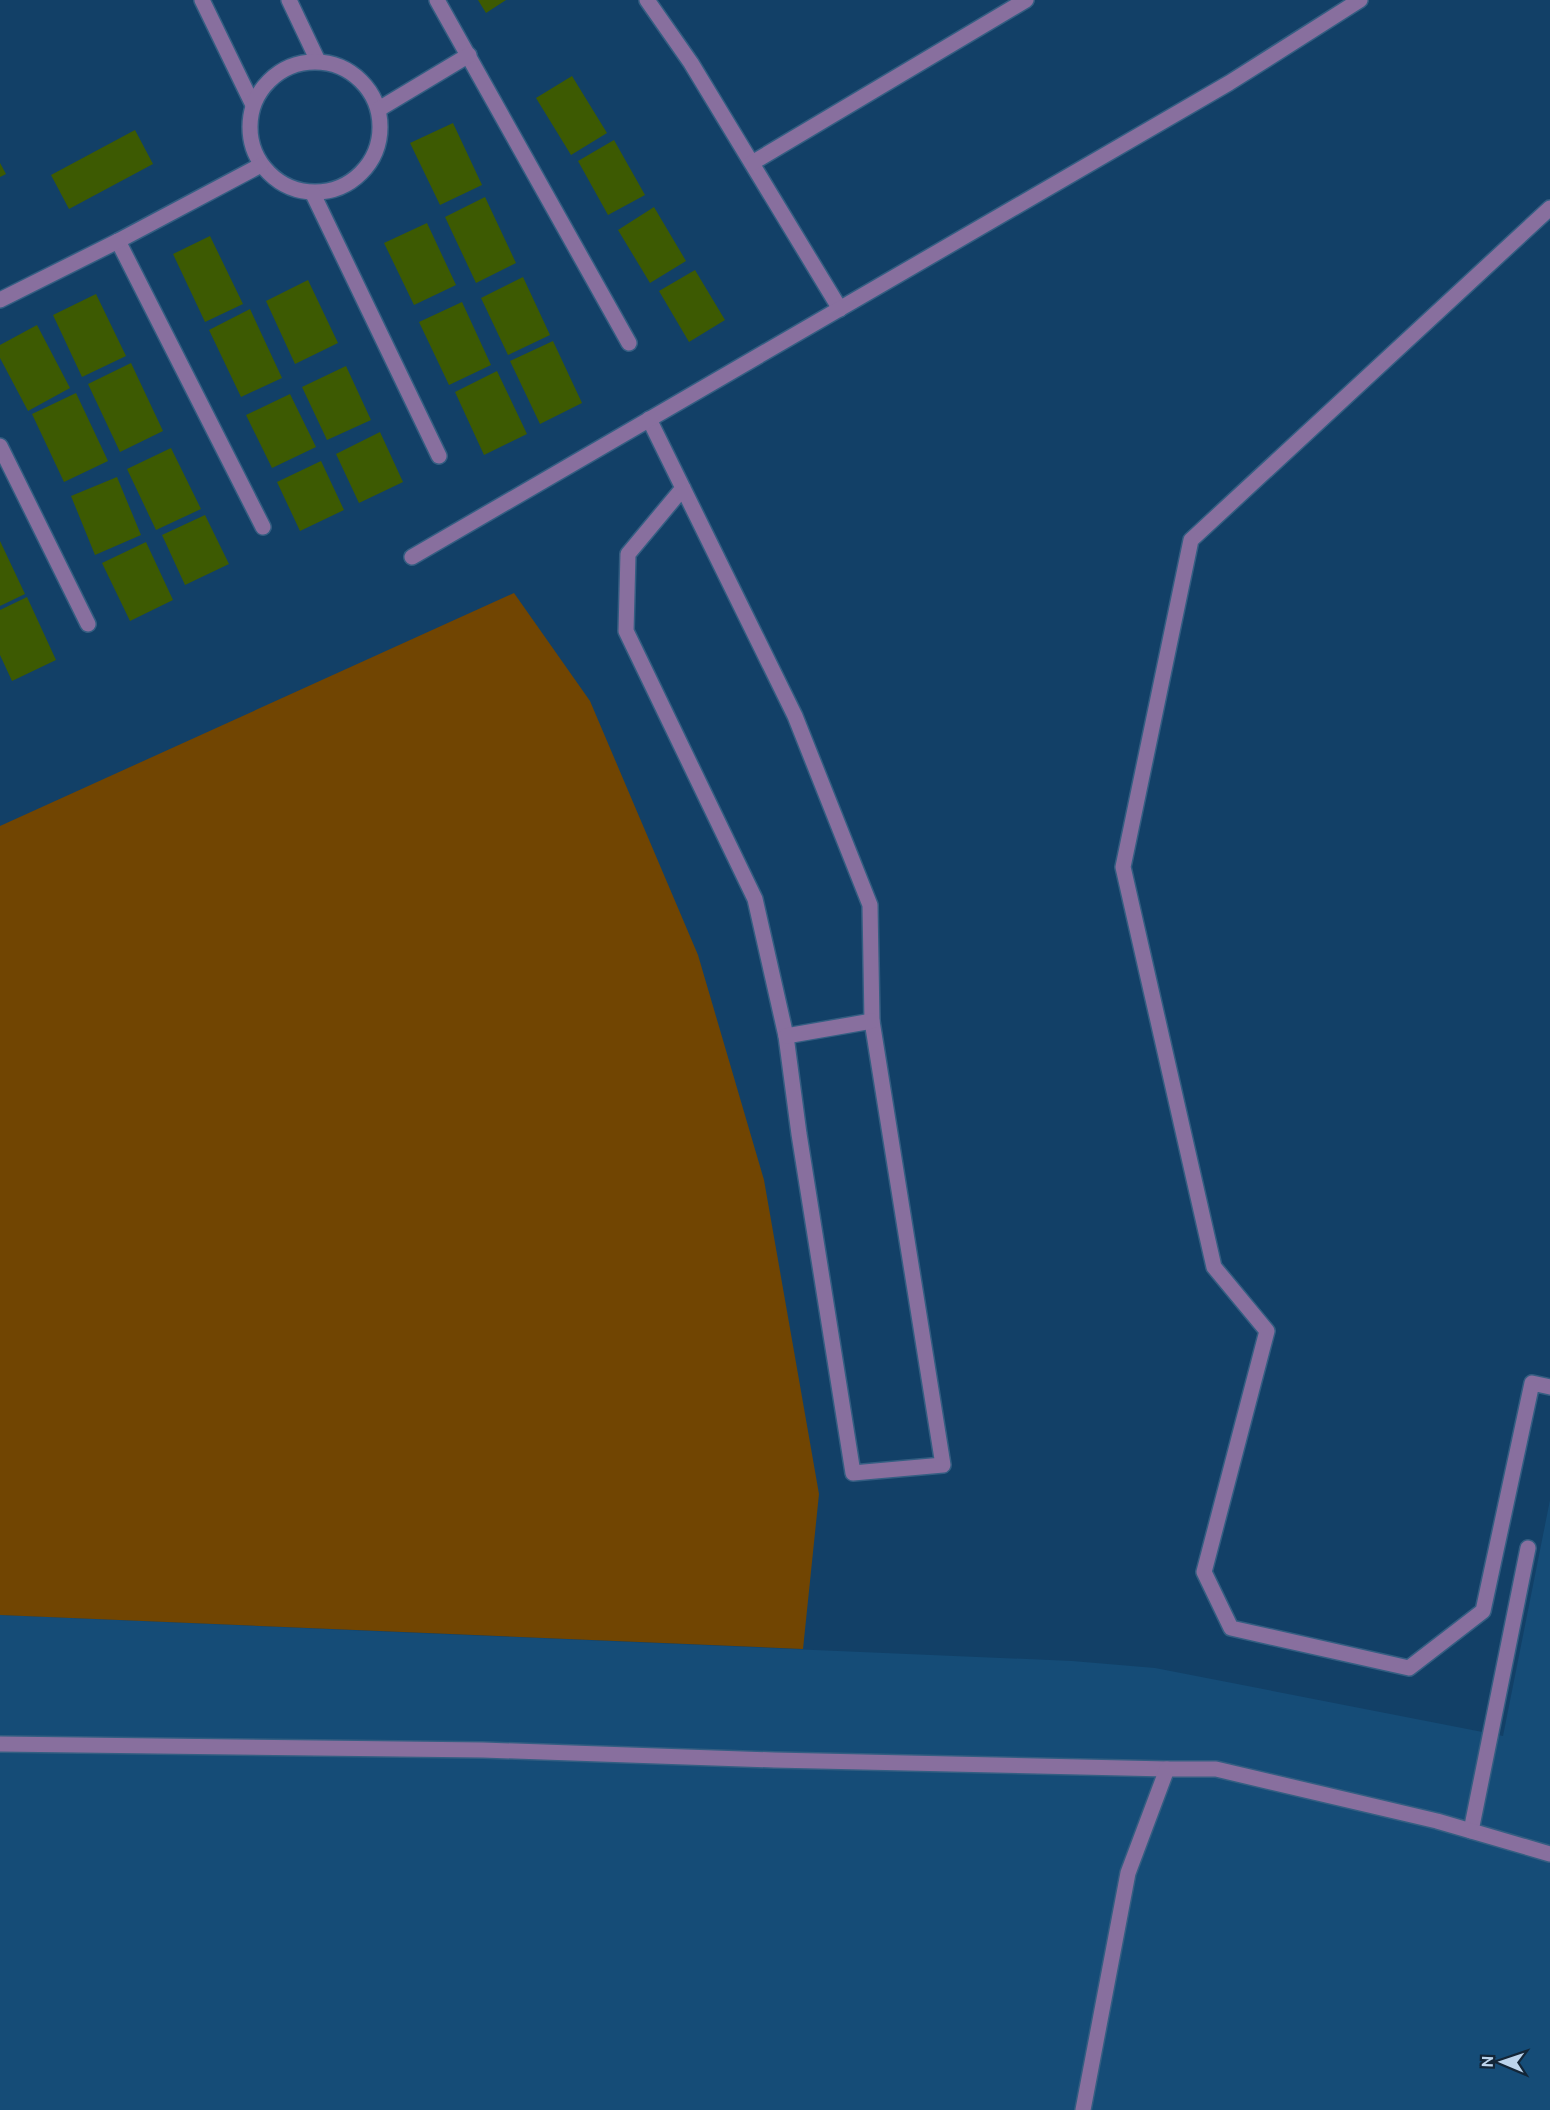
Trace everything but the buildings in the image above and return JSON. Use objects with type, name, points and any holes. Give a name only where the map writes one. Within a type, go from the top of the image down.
[{"type":"street","points":[[202,0],[254,105]]},
{"type":"street","points":[[289,0],[318,61]]},
{"type":"street","points":[[437,0],[629,343]]},
{"type":"street","points":[[647,0],[691,63],[840,309]]},
{"type":"street","points":[[752,164],[1026,0]]},
{"type":"street","points":[[412,557],[1229,83],[1360,0]]},
{"type":"street","points":[[379,109],[469,56]]},
{"type":"street","points":[[318,61],[338,65],[356,75],[370,90],[379,109],[381,129],[377,150],[367,168],[353,182],[333,191],[313,194],[293,190],[275,180],[261,165],[252,146],[249,126],[254,105],[264,87],[278,72],[297,64],[318,61]]},
{"type":"street","points":[[0,300],[118,242],[261,165]]},
{"type":"street","points":[[313,194],[439,456]]},
{"type":"street","points":[[1550,208],[1191,540],[1123,867],[1214,1267],[1267,1331],[1204,1572],[1232,1628],[1410,1668],[1483,1611],[1532,1383],[1550,1387]]},
{"type":"street","points":[[118,242],[263,527]]},
{"type":"street","points":[[649,419],[683,488],[795,716],[870,905],[872,1021],[943,1465],[852,1473],[786,1036],[755,899],[626,631],[628,554],[683,488]]},
{"type":"street","points":[[0,446],[88,624]]},
{"type":"street","points":[[786,1036],[872,1021]]},
{"type":"street","points":[[1471,1831],[1528,1548]]},
{"type":"street","points":[[0,1744],[483,1750],[774,1760],[1216,1769],[1471,1831],[1550,1854]]},
{"type":"street","points":[[1083,2110],[1128,1874],[1167,1769]]},
{"type":"shaded area","points":[[514,593],[590,701],[698,955],[764,1180],[819,1494],[803,1649],[0,1615],[0,826]]},
{"type":"shaded area","points":[[1550,1500],[1550,2110],[0,2110],[0,1615],[1072,1661],[1155,1668],[1503,1736]]}]
